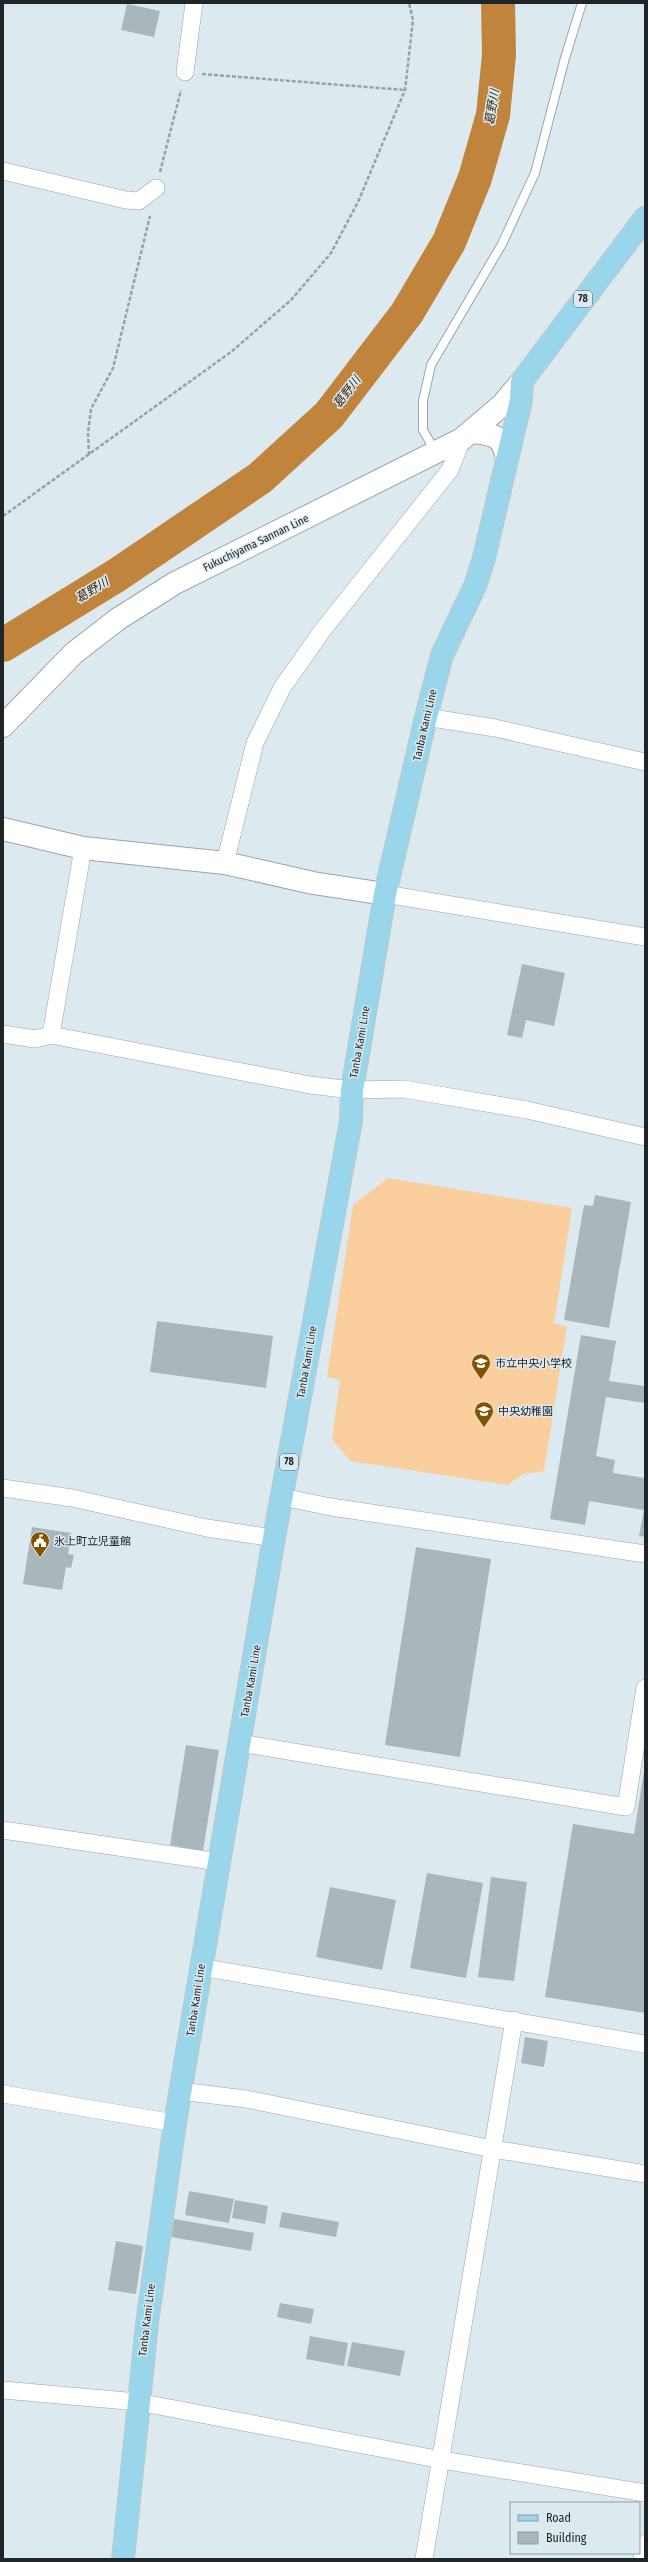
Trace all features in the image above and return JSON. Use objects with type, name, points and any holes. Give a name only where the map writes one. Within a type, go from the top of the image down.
[{"type":"main road","name":"78","points":[[522,381],[645,218]]},
{"type":"main road","name":"Fukuchiyama Sannan Line","points":[[3,726],[74,653],[124,615],[175,583],[437,453],[467,436],[502,405],[522,381]]},
{"type":"main road","name":"Tanba Kami Line","points":[[123,2559],[138,2402],[156,2251],[180,2091],[274,1538],[351,1121],[352,1090],[385,894],[442,655],[476,586],[484,558],[521,400],[522,381]]},
{"type":"main road","points":[[467,436],[486,433],[498,438],[505,444],[507,459]]},
{"type":"main road","points":[[3,829],[82,848],[225,863],[313,883],[385,894]]},
{"type":"street","points":[[185,72],[194,3]]},
{"type":"street","points":[[3,171],[126,200],[139,201],[156,188]]},
{"type":"street","points":[[225,863],[255,744],[282,688],[322,630],[450,470],[467,436]]},
{"type":"street","points":[[426,717],[495,728],[645,762]]},
{"type":"street","points":[[51,1035],[82,848]]},
{"type":"street","points":[[385,894],[645,938]]},
{"type":"street","points":[[3,1034],[35,1038],[51,1035],[310,1086],[352,1090],[412,1091],[527,1110],[645,1137]]},
{"type":"street","points":[[3,1488],[72,1498],[207,1528],[274,1538]]},
{"type":"street","points":[[282,1498],[331,1507],[645,1554]]},
{"type":"street","points":[[240,1743],[626,1807],[645,1688]]},
{"type":"street","points":[[3,1830],[220,1862]]},
{"type":"street","points":[[201,1967],[514,2020],[645,2044]]},
{"type":"street","points":[[424,2559],[442,2460],[514,2020]]},
{"type":"street","points":[[180,2091],[246,2099],[493,2149],[645,2174]]},
{"type":"street","points":[[3,2094],[175,2123]]},
{"type":"street","points":[[3,2390],[138,2402],[442,2460],[645,2493]]},
{"type":"street","points":[[642,2559],[645,2544]]},
{"type":"lane","points":[[437,453],[423,430],[423,401],[432,365],[502,244],[535,173],[565,58],[582,3]]},
{"type":"path","points":[[3,516],[231,352],[291,300],[331,253],[358,202],[405,90],[413,20],[409,3]]},
{"type":"path","points":[[89,455],[88,433],[91,409],[113,368],[185,72],[405,90]]},
{"type":"shaded area","points":[[388,1178],[572,1208],[554,1324],[567,1326],[544,1471],[523,1474],[508,1485],[350,1461],[332,1439],[340,1380],[327,1377],[353,1205]]},
{"type":"building","points":[[127,4],[160,11],[154,37],[121,30]]},
{"type":"building","points":[[522,964],[565,973],[554,1026],[526,1020],[522,1038],[507,1035]]},
{"type":"building","points":[[595,1195],[631,1202],[609,1328],[564,1320],[584,1205],[593,1206]]},
{"type":"building","points":[[157,1321],[273,1336],[266,1388],[150,1372]]},
{"type":"building","points":[[581,1335],[616,1341],[609,1381],[645,1386],[645,1403],[606,1397],[596,1456],[615,1460],[613,1473],[645,1478],[645,1537],[639,1536],[644,1510],[589,1501],[585,1525],[550,1519]]},
{"type":"building","points":[[32,1527],[71,1533],[68,1554],[74,1555],[71,1568],[66,1567],[62,1590],[23,1584]]},
{"type":"building","points":[[416,1547],[491,1559],[460,1757],[385,1745]]},
{"type":"building","points":[[186,1745],[219,1750],[203,1851],[170,1845]]},
{"type":"building","points":[[644,1771],[645,2013],[545,1997],[573,1824],[634,1834]]},
{"type":"building","points":[[427,1873],[483,1883],[466,1978],[410,1968]]},
{"type":"building","points":[[491,1877],[527,1882],[514,1981],[478,1977]]},
{"type":"building","points":[[330,1887],[396,1900],[382,1970],[316,1957]]},
{"type":"building","points":[[525,2037],[548,2041],[544,2067],[521,2063]]},
{"type":"building","points":[[189,2191],[234,2199],[229,2223],[185,2215]]},
{"type":"building","points":[[235,2200],[268,2206],[265,2224],[232,2218]]},
{"type":"building","points":[[282,2212],[339,2222],[336,2237],[279,2227]]},
{"type":"building","points":[[174,2219],[254,2233],[251,2251],[171,2237]]},
{"type":"building","points":[[116,2241],[143,2246],[136,2294],[108,2290]]},
{"type":"building","points":[[280,2303],[314,2309],[311,2324],[277,2317]]},
{"type":"building","points":[[310,2336],[348,2343],[344,2366],[306,2359]]},
{"type":"building","points":[[352,2342],[405,2351],[400,2376],[347,2366]]},
{"type":"waterway","name":"葛野川","points":[[3,645],[117,575],[260,478],[329,415],[407,313],[449,242],[475,178],[493,115],[499,55],[498,3]]},
{"type":"place","name":"市立中央小学校","points":[[481,1380]]},
{"type":"place","name":"中央幼稚園","points":[[484,1428]]},
{"type":"place","name":"氷上町立児童館","points":[[40,1558]]}]
